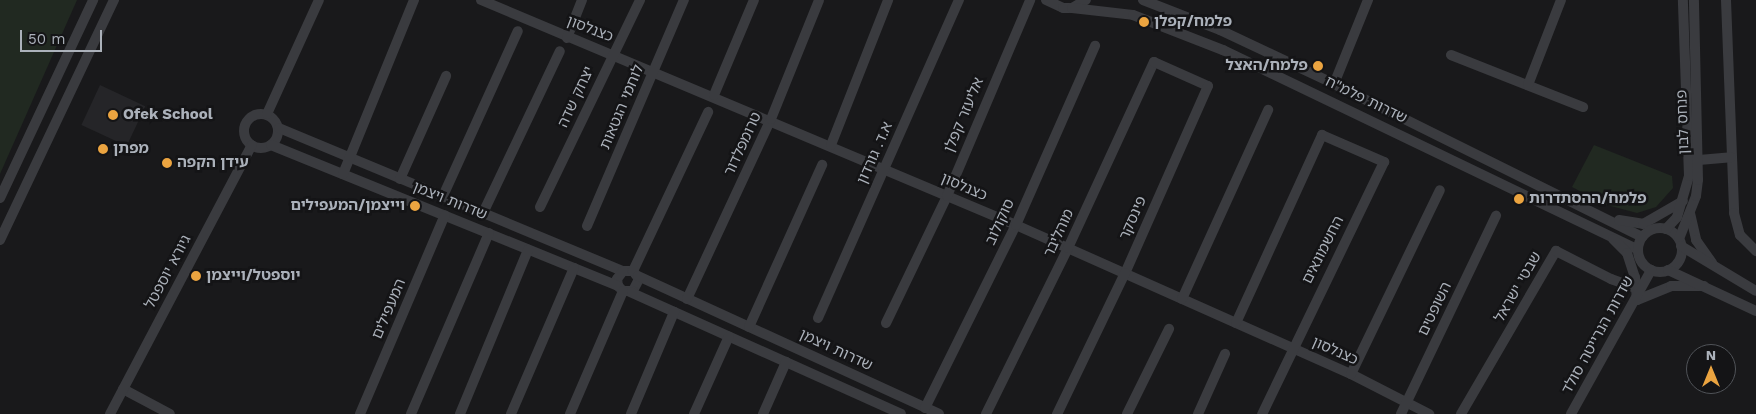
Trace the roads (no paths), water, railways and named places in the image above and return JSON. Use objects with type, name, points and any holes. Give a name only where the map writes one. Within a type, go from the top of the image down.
[{"type":"street","points":[[0,198],[93,0]]},
{"type":"street","points":[[0,240],[114,0]]},
{"type":"street","points":[[267,114],[319,0]]},
{"type":"street","points":[[343,174],[414,0]]},
{"type":"street","name":"כצנלסון","points":[[481,0],[566,38],[613,54],[714,95],[1016,225],[1351,374],[1429,414]]},
{"type":"street","points":[[566,38],[582,0]]},
{"type":"street","name":"יצחק שדה","points":[[540,207],[640,0]]},
{"type":"street","name":"לוחמי הגטאות","points":[[587,226],[684,0]]},
{"type":"street","points":[[714,95],[754,0]]},
{"type":"street","name":"טרומפלדור","points":[[687,299],[771,119],[819,0]]},
{"type":"street","points":[[831,145],[888,0]]},
{"type":"street","name":"א.ד. גורדון","points":[[818,318],[959,0]]},
{"type":"street","name":"אליעזר קפלן","points":[[886,323],[947,196],[1030,0]]},
{"type":"street","name":"שדרות פלמ\"ח","points":[[1046,0],[1054,6],[1133,15],[1223,50],[1605,231],[1638,249]]},
{"type":"street","points":[[1072,8],[1086,0]]},
{"type":"street","name":"שדרות פלמ\"ח","points":[[1143,0],[1220,30],[1642,236]]},
{"type":"street","points":[[1334,84],[1367,0]]},
{"type":"street","points":[[1528,85],[1561,0]]},
{"type":"street","name":"פנחס לבון","points":[[1666,229],[1677,217],[1684,200],[1689,149],[1683,0]]},
{"type":"street","name":"פנחס לבון","points":[[1680,242],[1696,196],[1700,160],[1694,0]]},
{"type":"street","points":[[1726,0],[1734,213],[1740,235],[1756,251]]},
{"type":"street","points":[[443,196],[518,31]]},
{"type":"street","name":"סוקולוב","points":[[925,408],[1016,225],[1095,46]]},
{"type":"street","points":[[483,213],[560,51]]},
{"type":"street","points":[[1451,55],[1583,107]]},
{"type":"street","name":"מוהליבר","points":[[986,414],[1068,248],[1154,62]]},
{"type":"street","name":"פינסקר","points":[[1057,414],[1125,273],[1208,86],[1154,62]]},
{"type":"street","points":[[400,178],[446,76]]},
{"type":"street","points":[[1182,299],[1268,110]]},
{"type":"street","points":[[624,290],[617,279],[631,273],[708,112]]},
{"type":"street","points":[[256,114],[267,114],[275,120],[279,128],[277,138],[271,145],[262,148],[252,145],[244,131],[247,120],[256,114]]},
{"type":"street","name":"שדרות ויצמן","points":[[279,128],[631,273],[939,414]]},
{"type":"street","name":"החשמונאים","points":[[1236,323],[1322,135],[1384,162],[1291,348],[1262,414]]},
{"type":"street","name":"גיורא יוספטל","points":[[110,414],[252,145]]},
{"type":"street","name":"שדרות ויצמן","points":[[271,145],[574,268],[901,414]]},
{"type":"street","points":[[1700,160],[1731,157]]},
{"type":"street","points":[[748,327],[822,165]]},
{"type":"street","points":[[1351,374],[1440,190]]},
{"type":"street","points":[[1586,207],[1620,220],[1643,224],[1684,200]]},
{"type":"street","points":[[1690,213],[1696,240],[1723,274]]},
{"type":"street","name":"המעפילים","points":[[360,414],[445,216]]},
{"type":"street","name":"השופטים","points":[[1401,414],[1496,216]]},
{"type":"street","points":[[1756,291],[1723,274],[1680,242],[1666,229],[1655,228],[1642,236],[1638,249],[1641,262],[1651,270],[1668,270],[1756,312]]},
{"type":"street","points":[[1605,231],[1626,254],[1636,288],[1637,300],[1671,286],[1704,286]]},
{"type":"street","points":[[411,414],[488,233]]},
{"type":"street","points":[[1668,270],[1678,263],[1680,242]]},
{"type":"street","points":[[460,414],[528,250]]},
{"type":"street","name":"שבטי ישראל","points":[[1461,414],[1556,251],[1611,279],[1636,288]]},
{"type":"street","points":[[511,414],[574,268]]},
{"type":"street","name":"שדרות הנרייטה סולד","points":[[1571,414],[1637,300],[1651,270]]},
{"type":"street","points":[[624,290],[638,286],[631,273]]},
{"type":"street","points":[[570,414],[624,290]]},
{"type":"street","points":[[631,414],[674,312]]},
{"type":"street","points":[[1127,414],[1169,329]]},
{"type":"street","points":[[694,414],[729,336]]},
{"type":"street","points":[[1198,414],[1225,354]]},
{"type":"street","points":[[763,414],[786,362]]},
{"type":"street","points":[[123,389],[170,414]]},
{"type":"place","name":"פלמח/קפלן","points":[[1144,22]]},
{"type":"place","name":"פלמח/האצל","points":[[1318,66]]},
{"type":"place","name":"Ofek School","points":[[113,115]]},
{"type":"place","name":"מפתן","points":[[103,149]]},
{"type":"place","name":"עידן הקפה","points":[[167,163]]},
{"type":"place","name":"פלמח/ההסתדרות","points":[[1519,199]]},
{"type":"place","name":"וייצמן/המעפילים","points":[[415,206]]},
{"type":"place","name":"יוספטל/וייצמן","points":[[196,276]]}]
